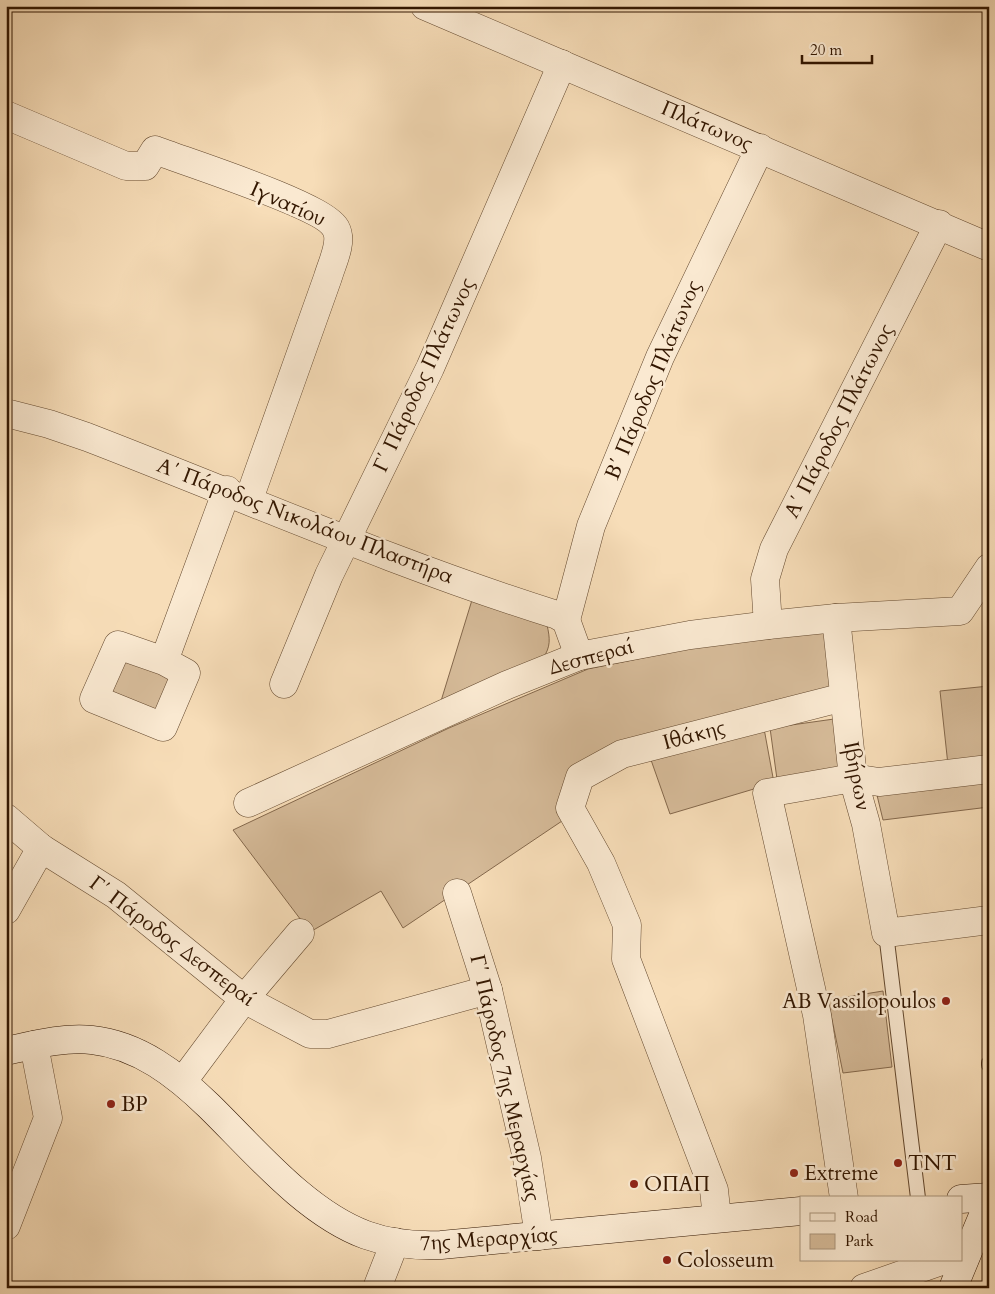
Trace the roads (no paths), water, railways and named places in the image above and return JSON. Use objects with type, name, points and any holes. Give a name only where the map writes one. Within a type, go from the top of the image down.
[{"type":"street","name":"Πλάτωνος","points":[[425,6],[989,246]]},
{"type":"street","name":"Γ΄ Πάροδος Πλάτωνος","points":[[284,684],[346,539],[430,368],[562,64]]},
{"type":"street","name":"Ιγνατίου","points":[[6,115],[126,166],[145,166],[155,150],[302,205],[327,218],[336,228],[338,240],[328,277],[238,495]]},
{"type":"street","name":"Β΄ Πάροδος Πλάτωνος","points":[[566,620],[591,526],[660,356],[760,148]]},
{"type":"street","name":"Α΄ Πάροδος Πλάτωνος","points":[[768,625],[765,579],[774,549],[939,224]]},
{"type":"street","name":"Α΄ Πάροδος Νικολάου Πλαστήρα","points":[[6,413],[49,424],[87,437],[346,539],[566,620]]},
{"type":"street","points":[[164,661],[238,495]]},
{"type":"street","name":"Δεσπεραί","points":[[248,803],[507,685],[579,656],[690,635],[768,625],[836,618],[960,611],[989,568]]},
{"type":"street","name":"Ιβήρων","points":[[836,618],[853,778],[866,824],[886,933]]},
{"type":"street","points":[[566,620],[579,656]]},
{"type":"street","name":"Ιθάκης","points":[[717,1218],[714,1190],[626,958],[627,925],[601,863],[570,808],[580,777],[622,754],[844,697]]},
{"type":"street","points":[[844,1196],[817,1015],[767,793],[853,778],[879,782],[989,769]]},
{"type":"street","points":[[6,818],[42,848],[6,910]]},
{"type":"street","name":"Γ΄ Πάροδος Δεσπεραί","points":[[42,848],[116,895],[244,999],[310,1034],[328,1034],[488,990]]},
{"type":"street","name":"Γ΄ Πάροδος 7ης Μεραρχίας","points":[[457,893],[488,990],[527,1158],[539,1236]]},
{"type":"street","points":[[886,933],[989,920]]},
{"type":"street","points":[[183,1081],[244,999],[300,933]]},
{"type":"street","name":"7ης Μεραρχίας","points":[[6,1051],[67,1040],[104,1042],[148,1058],[183,1081],[301,1195],[356,1231],[395,1242],[411,1245],[441,1245],[800,1211]]},
{"type":"street","points":[[6,1226],[48,1118],[34,1045]]},
{"type":"street","points":[[962,1198],[989,1197]]},
{"type":"street","points":[[962,1248],[989,1201]]},
{"type":"street","points":[[378,1288],[395,1242]]},
{"type":"street","points":[[864,1288],[938,1262]]},
{"type":"street","points":[[953,1288],[957,1262]]},
{"type":"lane","points":[[886,933],[918,1196]]},
{"type":"place","name":"AB Vassilopoulos","points":[[946,1001]]},
{"type":"place","name":"BP","points":[[111,1104]]},
{"type":"place","name":"ΤΝΤ","points":[[898,1163]]},
{"type":"place","name":"Extreme","points":[[794,1173]]},
{"type":"place","name":"ΟΠΑΠ","points":[[634,1184]]},
{"type":"place","name":"Colosseum","points":[[667,1260]]}]
